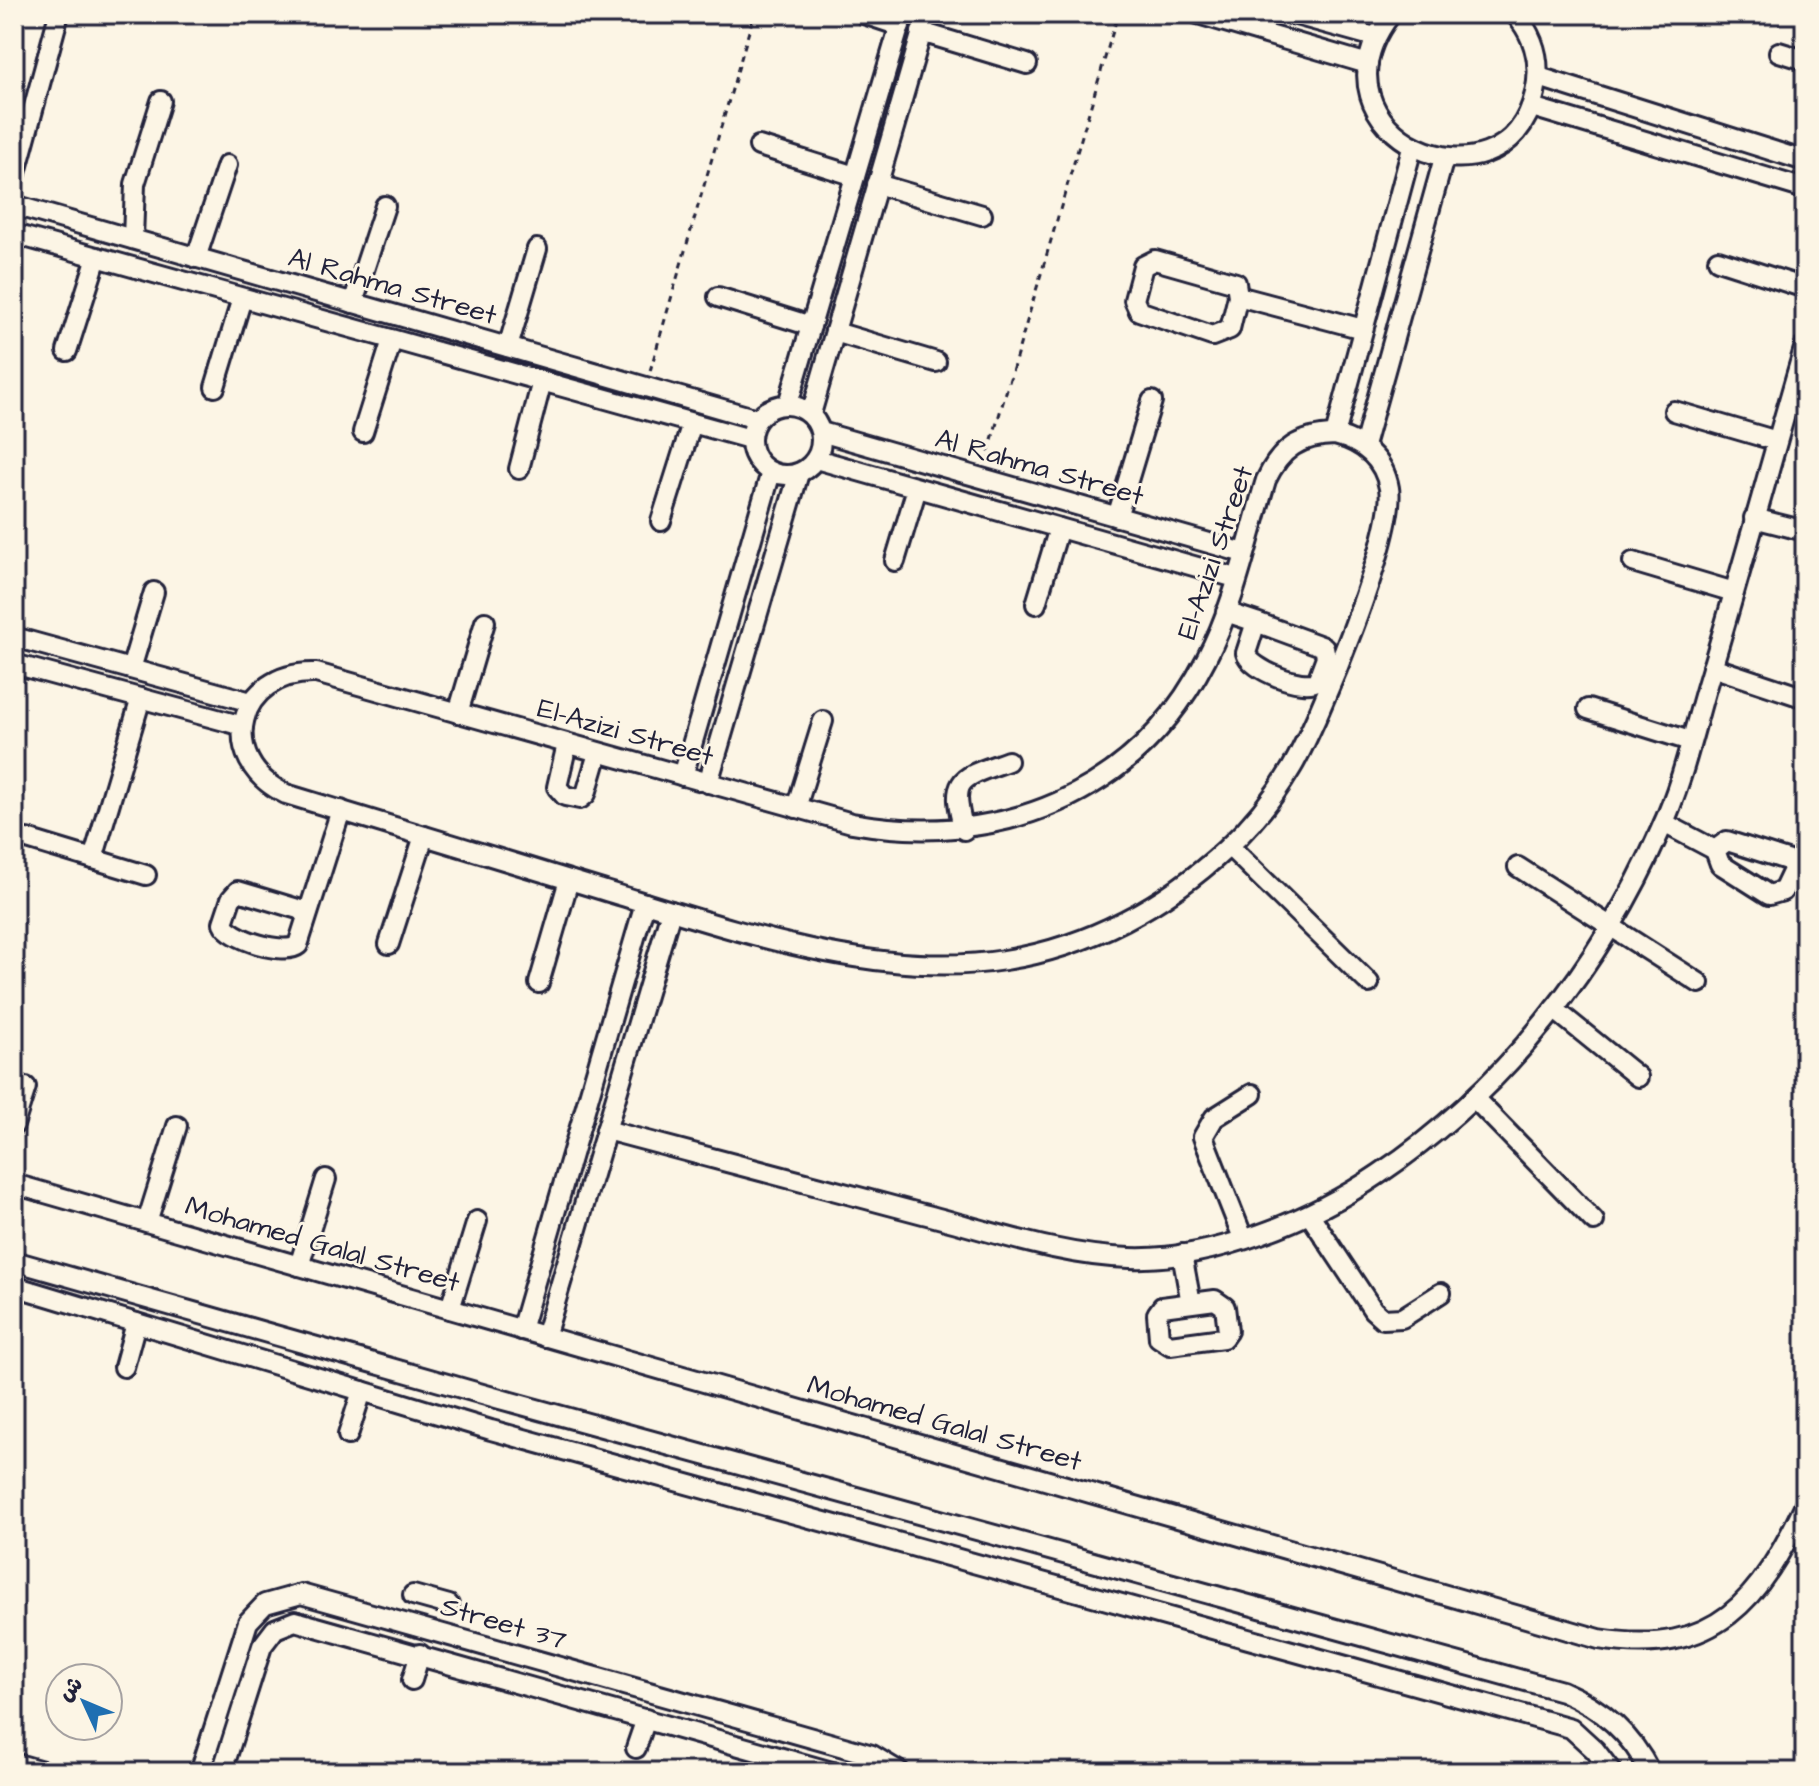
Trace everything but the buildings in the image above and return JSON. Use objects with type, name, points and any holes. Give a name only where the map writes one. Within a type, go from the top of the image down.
[{"type":"street","points":[[14,180],[59,14]]},
{"type":"street","points":[[788,404],[901,20],[864,14]]},
{"type":"street","points":[[1198,14],[1368,64]]},
{"type":"street","points":[[1292,14],[1375,37]]},
{"type":"street","points":[[1391,14],[1375,37],[1368,64],[1369,89],[1377,113],[1392,133],[1412,148],[1444,158],[1465,158],[1486,152],[1505,141],[1532,107],[1539,77],[1537,50],[1526,26],[1515,14]]},
{"type":"street","points":[[811,414],[924,23],[1027,64]]},
{"type":"street","points":[[1779,52],[1805,60]]},
{"type":"street","points":[[1539,77],[1805,161]]},
{"type":"street","points":[[133,239],[135,184],[161,101]]},
{"type":"street","points":[[1532,107],[1805,189]]},
{"type":"street","points":[[759,146],[855,176]]},
{"type":"street","points":[[14,637],[251,702],[243,726],[248,760],[257,775],[286,794],[671,911],[857,960],[907,966],[983,963],[1057,948],[1105,931],[1160,900],[1229,846],[1263,808],[1292,767],[1335,675],[1390,511],[1386,474],[1364,446],[1335,435],[1412,148]]},
{"type":"street","points":[[1364,446],[1444,158]]},
{"type":"street","points":[[196,258],[227,165]]},
{"type":"street","points":[[877,184],[982,215]]},
{"type":"street","name":"Al Rahma Street","points":[[14,205],[757,419]]},
{"type":"street","points":[[353,303],[385,206]]},
{"type":"street","name":"Al Rahma Street","points":[[14,234],[750,439]]},
{"type":"street","points":[[508,347],[537,249]]},
{"type":"street","points":[[67,351],[97,257]]},
{"type":"street","points":[[1155,260],[1230,280],[1239,288],[1238,296],[1230,329],[1219,335],[1144,315],[1134,300],[1143,266],[1155,260]]},
{"type":"street","points":[[1718,260],[1805,288]]},
{"type":"street","points":[[1238,296],[1363,329]]},
{"type":"street","points":[[718,297],[811,326]]},
{"type":"street","points":[[215,387],[242,298]]},
{"type":"street","points":[[835,332],[936,362]]},
{"type":"street","points":[[363,432],[392,340]]},
{"type":"street","points":[[606,1130],[1054,1248],[1131,1258],[1182,1254],[1243,1238],[1310,1215],[1414,1151],[1474,1098],[1554,1009],[1613,926],[1664,823],[1777,441],[1802,368],[1805,345]]},
{"type":"street","points":[[519,469],[542,381]]},
{"type":"street","points":[[1117,517],[1152,401]]},
{"type":"street","points":[[708,783],[799,473],[816,459],[821,432],[811,414],[788,404],[776,405],[757,419],[750,439],[756,460],[771,472],[799,473]]},
{"type":"street","points":[[1674,411],[1777,441]]},
{"type":"street","points":[[661,521],[692,423]]},
{"type":"street","name":"Al Rahma Street","points":[[821,432],[1244,553]]},
{"type":"street","name":"El-Azizi Street","points":[[251,702],[279,677],[297,672],[316,673],[796,808],[889,830],[964,830],[1037,812],[1103,777],[1133,754],[1184,699],[1226,612],[1266,480],[1276,460],[1292,444],[1313,436],[1335,435]]},
{"type":"street","name":"Al Rahma Street","points":[[816,459],[1236,578]]},
{"type":"street","points":[[683,776],[771,472]]},
{"type":"street","points":[[895,561],[917,488]]},
{"type":"street","points":[[1754,518],[1805,531]]},
{"type":"street","points":[[1036,604],[1059,528]]},
{"type":"street","points":[[1633,562],[1734,592]]},
{"type":"street","points":[[131,669],[154,592]]},
{"type":"street","points":[[1226,612],[1256,622]]},
{"type":"street","points":[[458,713],[485,622]]},
{"type":"street","points":[[14,664],[243,726]]},
{"type":"street","points":[[1712,667],[1805,698]]},
{"type":"street","points":[[93,859],[141,698]]},
{"type":"street","points":[[1588,709],[1690,741]]},
{"type":"street","points":[[796,808],[823,721]]},
{"type":"street","points":[[567,744],[557,787],[565,796],[580,799],[586,794],[598,753]]},
{"type":"street","points":[[964,830],[956,803],[959,784],[965,776],[1008,761]]},
{"type":"street","points":[[308,912],[238,891],[231,899],[223,923],[232,934],[290,950],[298,945],[341,810]]},
{"type":"street","points":[[1664,823],[1715,850]]},
{"type":"street","points":[[389,944],[424,836]]},
{"type":"street","points":[[27,839],[146,875]]},
{"type":"street","points":[[1229,846],[1369,983]]},
{"type":"street","points":[[1518,867],[1699,983]]},
{"type":"street","points":[[539,983],[569,880]]},
{"type":"street","points":[[521,1330],[645,903]]},
{"type":"street","points":[[545,1337],[671,911]]},
{"type":"street","points":[[1554,1009],[1638,1077]]},
{"type":"street","points":[[14,1125],[26,1087]]},
{"type":"street","points":[[1243,1238],[1203,1137],[1214,1118],[1252,1094]]},
{"type":"street","points":[[1474,1098],[1594,1221]]},
{"type":"street","points":[[147,1222],[177,1126]]},
{"type":"street","points":[[299,1266],[326,1179]]},
{"type":"street","name":"Mohamed Galal Street","points":[[14,1184],[1599,1639],[1627,1643],[1682,1638],[1731,1613],[1770,1574],[1805,1504]]},
{"type":"street","points":[[1310,1215],[1373,1310],[1383,1319],[1402,1318],[1441,1293]]},
{"type":"street","points":[[450,1309],[477,1221]]},
{"type":"street","points":[[1182,1254],[1191,1303]]},
{"type":"street","points":[[14,1261],[500,1399],[1562,1691],[1594,1707],[1622,1730],[1650,1772]]},
{"type":"street","points":[[14,1286],[491,1430],[1571,1728],[1595,1750],[1612,1772]]},
{"type":"street","points":[[124,1367],[136,1323]]},
{"type":"street","points":[[348,1435],[362,1391]]},
{"type":"street","points":[[491,1430],[500,1399]]},
{"type":"street","name":"Street 37","points":[[200,1772],[243,1633],[265,1604],[301,1594],[872,1755],[900,1772]]},
{"type":"street","points":[[410,1625],[417,1596],[445,1604],[432,1631]]},
{"type":"street","name":"Street 37","points":[[222,1772],[262,1646],[275,1629],[284,1624],[305,1622],[832,1772]]},
{"type":"street","points":[[412,1680],[420,1654]]},
{"type":"street","points":[[613,1709],[619,1684]]},
{"type":"street","points":[[636,1748],[646,1719]]},
{"type":"street","points":[[14,1763],[46,1772]]},
{"type":"path","points":[[645,385],[754,14]]},
{"type":"path","points":[[981,478],[1118,14]]}]
